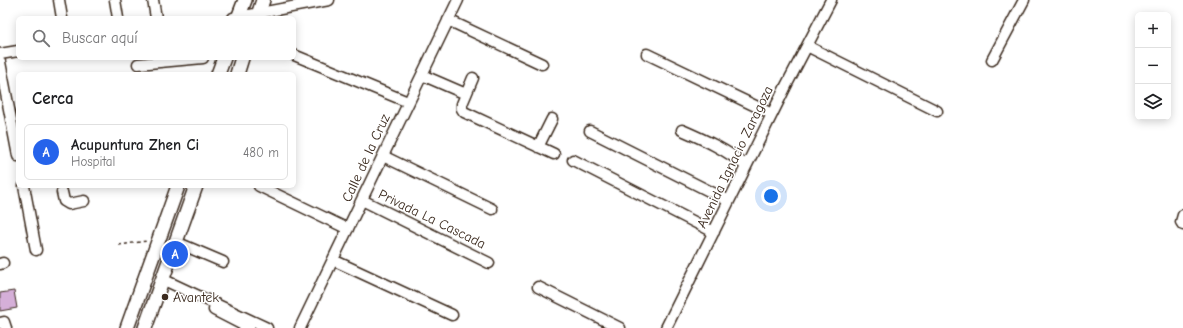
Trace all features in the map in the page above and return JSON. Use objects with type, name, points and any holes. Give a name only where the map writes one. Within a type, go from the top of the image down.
[{"type":"main road","points":[[237,16],[245,0]]},
{"type":"main road","points":[[257,16],[263,0]]},
{"type":"main road","points":[[219,72],[223,60]]},
{"type":"main road","points":[[238,72],[241,60]]},
{"type":"main road","points":[[126,328],[177,188]]},
{"type":"main road","points":[[145,328],[195,188]]},
{"type":"street","points":[[59,0],[62,16]]},
{"type":"street","points":[[115,0],[118,16]]},
{"type":"street","points":[[153,0],[156,16]]},
{"type":"street","points":[[257,16],[329,0]]},
{"type":"street","name":"Calle de la Cruz","points":[[300,328],[458,0]]},
{"type":"street","name":"Avenida Ignacio Zaragoza","points":[[666,328],[772,114],[831,0]]},
{"type":"street","points":[[992,60],[1024,0]]},
{"type":"street","points":[[448,20],[542,64]]},
{"type":"street","points":[[807,46],[937,110]]},
{"type":"street","points":[[0,54],[16,51]]},
{"type":"street","points":[[647,54],[772,114]]},
{"type":"street","points":[[296,56],[408,102]]},
{"type":"street","points":[[138,65],[184,60]]},
{"type":"street","points":[[0,62],[16,146]]},
{"type":"street","points":[[422,75],[466,94]]},
{"type":"street","points":[[474,78],[461,106],[464,112],[554,154]]},
{"type":"street","points":[[538,147],[552,119]]},
{"type":"street","points":[[682,130],[735,156],[746,166]]},
{"type":"street","points":[[590,131],[729,201]]},
{"type":"street","points":[[384,156],[492,209]]},
{"type":"street","points":[[573,160],[714,232]]},
{"type":"street","points":[[24,188],[36,250]]},
{"type":"street","points":[[263,188],[348,228]]},
{"type":"street","points":[[62,192],[64,201],[69,204],[84,201]]},
{"type":"street","name":"Privada La Cascada","points":[[362,200],[489,263]]},
{"type":"street","points":[[1183,215],[1181,221],[1183,225]]},
{"type":"street","points":[[176,242],[223,262]]},
{"type":"street","points":[[333,260],[452,315]]},
{"type":"street","points":[[161,282],[250,328]]},
{"type":"street","points":[[161,282],[267,328]]},
{"type":"street","points":[[538,287],[620,328]]},
{"type":"street","points":[[0,322],[4,322],[6,328]]},
{"type":"path","points":[[119,245],[141,241],[158,242]]},
{"type":"building","points":[[14,291],[17,308],[0,311],[0,293]]},
{"type":"place","name":"Acupuntura Zhen Ci","points":[[175,254]]},
{"type":"place","name":"Avantek","points":[[165,297]]}]
